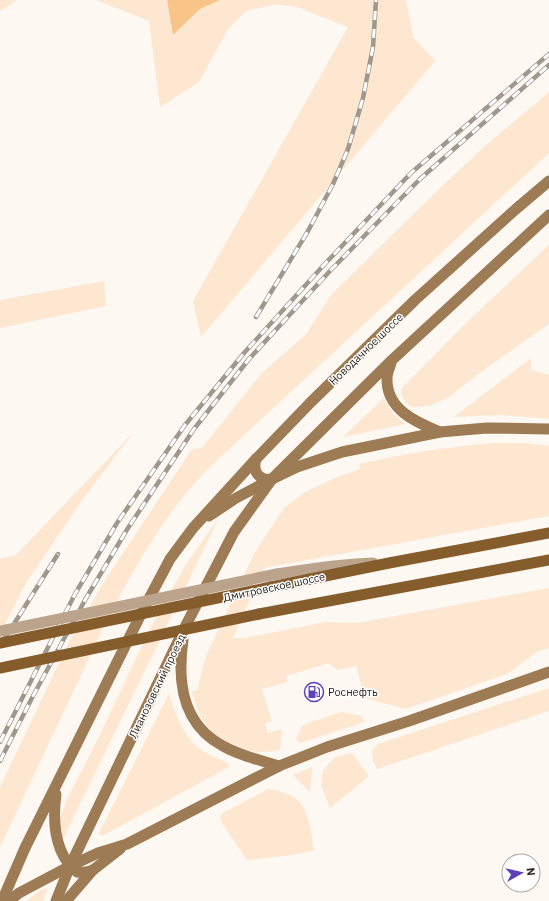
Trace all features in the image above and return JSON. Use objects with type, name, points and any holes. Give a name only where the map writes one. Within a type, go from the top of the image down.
[{"type":"main road","name":"Новодачное шоссе","points":[[193,528],[310,403],[415,300],[549,180]]},
{"type":"main road","points":[[256,459],[254,468],[256,474],[264,479],[272,479],[392,360],[549,215]]},
{"type":"main road","points":[[392,360],[387,376],[388,390],[394,403],[405,415],[440,432]]},
{"type":"main road","points":[[2,901],[25,848],[143,610],[170,559],[193,528],[236,498],[272,479],[297,467],[342,452],[440,432],[487,428],[549,429]]},
{"type":"main road","name":"Лианозовский проезд","points":[[56,901],[70,866],[185,627],[234,532],[272,479]]},
{"type":"main road","name":"Дмитровское шоссе","points":[[0,643],[389,563],[549,533]]},
{"type":"main road","name":"Дмитровское шоссе","points":[[0,668],[259,614],[549,560]]},
{"type":"main road","points":[[185,627],[181,654],[182,685],[186,706],[199,727],[223,746],[241,754],[279,766]]},
{"type":"main road","points":[[9,901],[19,893],[70,866],[98,853],[126,844],[279,766],[327,747],[409,721],[549,672]]},
{"type":"main road","points":[[56,787],[54,805],[55,825],[58,841],[64,857],[70,866],[76,871],[85,872],[93,870]]},
{"type":"main road","points":[[66,901],[93,870],[126,844]]},
{"type":"street","points":[[0,631],[277,574],[353,564],[389,563]]},
{"type":"shaded area","points":[[0,0],[17,0],[0,11]]},
{"type":"shaded area","points":[[96,0],[167,0],[173,35],[200,9],[220,0],[406,0],[413,37],[435,61],[201,337],[193,301],[348,27],[297,7],[276,4],[246,11],[228,29],[199,82],[160,107],[149,21]]},
{"type":"shaded area","points":[[167,0],[220,0],[200,9],[173,35]]},
{"type":"shaded area","points":[[549,92],[549,153],[215,462],[193,485],[172,511],[135,568],[103,628],[0,847],[0,787],[70,640],[102,585],[192,449],[202,448],[261,374],[306,334],[331,295],[487,144]]},
{"type":"shaded area","points":[[549,245],[549,324],[485,369],[449,397],[429,406],[410,407],[402,397],[401,389],[465,324]]},
{"type":"shaded area","points":[[104,281],[106,306],[0,328],[0,300]]},
{"type":"shaded area","points":[[531,358],[531,370],[549,375],[549,419],[501,415],[454,417]]},
{"type":"shaded area","points":[[384,398],[393,413],[406,424],[343,437]]},
{"type":"shaded area","points":[[133,433],[83,499],[26,583],[0,634],[0,559],[16,555]]},
{"type":"shaded area","points":[[492,443],[525,443],[549,446],[549,516],[264,568],[233,638],[245,638],[326,622],[357,623],[549,588],[549,648],[538,651],[507,674],[405,709],[365,698],[356,666],[337,670],[329,663],[286,676],[287,682],[262,689],[272,721],[265,724],[268,733],[282,729],[280,750],[261,752],[249,750],[227,742],[212,731],[198,711],[192,692],[197,690],[206,656],[255,552],[284,508],[305,492],[335,478],[360,469],[359,464],[425,451]]},
{"type":"shaded area","points":[[220,516],[63,839],[61,836],[59,820],[69,795],[93,749],[153,623],[185,566]]},
{"type":"shaded area","points":[[549,688],[549,711],[377,769],[373,761],[372,751],[378,744]]},
{"type":"shaded area","points":[[169,693],[178,719],[186,735],[198,748],[229,764],[229,767],[102,836],[99,833]]},
{"type":"shaded area","points":[[341,712],[361,716],[365,722],[300,743],[296,738],[303,725]]},
{"type":"shaded area","points":[[352,753],[369,776],[330,808],[321,785],[323,771],[335,757]]},
{"type":"shaded area","points":[[312,767],[310,792],[293,775]]},
{"type":"shaded area","points":[[268,789],[277,790],[286,794],[296,799],[302,805],[308,821],[314,850],[293,855],[247,860],[222,823],[220,817],[223,813]]},
{"type":"shaded area","points":[[47,888],[43,901],[26,901],[41,890]]},
{"type":"railway","points":[[256,317],[308,231],[333,184],[348,149],[363,98],[373,47],[376,0]]},
{"type":"railway","points":[[0,742],[75,594],[117,523],[185,425],[244,353],[322,267],[411,173],[549,54]]},
{"type":"railway","points":[[0,761],[85,600],[128,528],[194,429],[249,359],[329,272],[420,179],[549,65]]},
{"type":"railway","points":[[0,646],[58,554]]},
{"type":"place","name":"Роснефть","points":[[314,692]]}]
